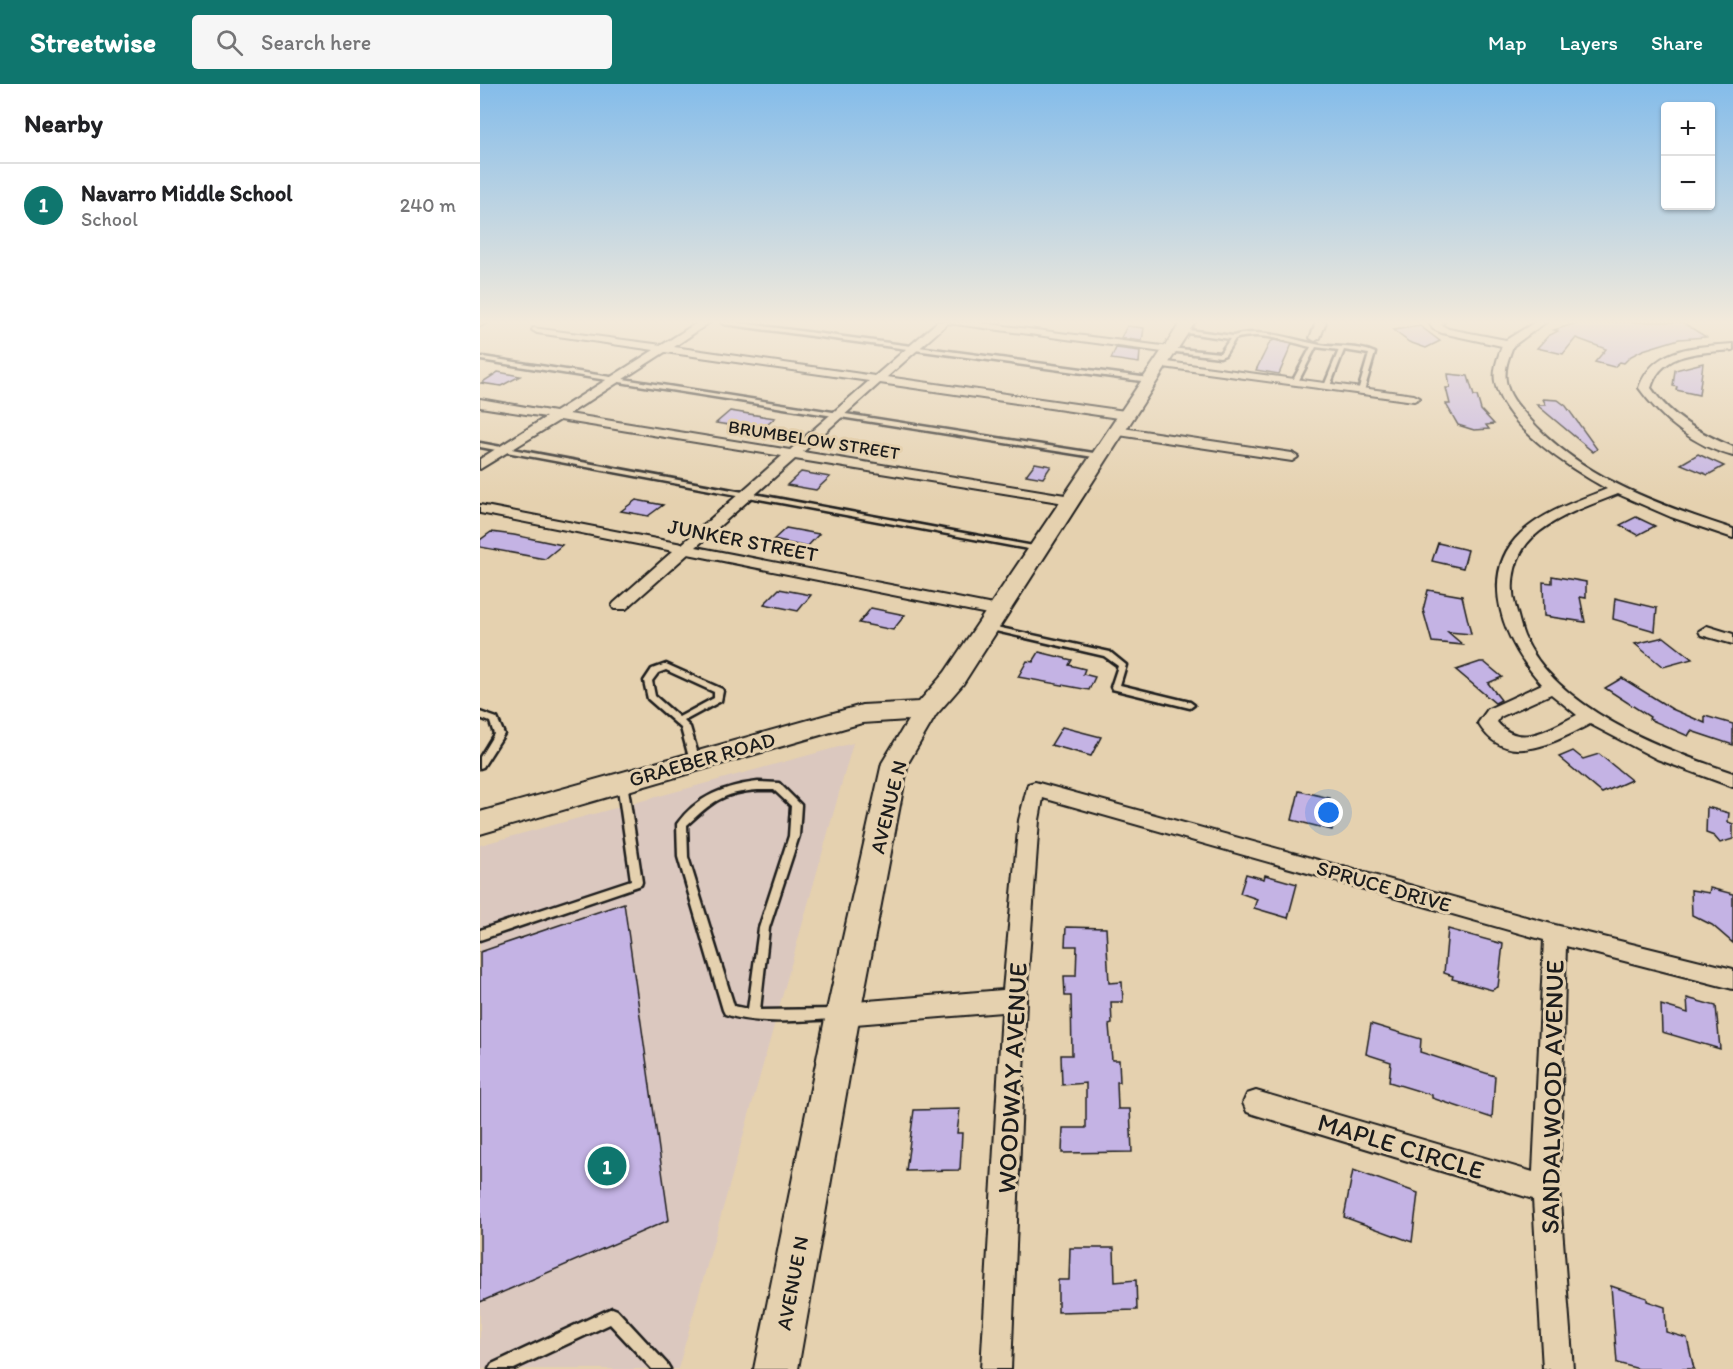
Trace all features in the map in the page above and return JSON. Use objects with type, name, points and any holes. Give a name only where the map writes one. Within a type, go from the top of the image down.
[{"type":"street","points":[[480,465],[611,382]]},
{"type":"street","points":[[620,606],[875,382]]},
{"type":"street","points":[[888,382],[1121,423],[1292,457]]},
{"type":"street","name":"AVENUE N","points":[[776,1369],[843,1014],[895,763],[926,710],[954,678],[1148,382]]},
{"type":"street","points":[[1295,382],[1414,398]]},
{"type":"street","points":[[1501,382],[1521,418],[1550,447],[1617,490],[1652,506],[1733,534]]},
{"type":"street","points":[[1646,382],[1645,388],[1657,406],[1673,423],[1733,453]]},
{"type":"street","name":"BRUMBELOW STREET","points":[[480,403],[1071,500]]},
{"type":"street","points":[[1617,490],[1574,507],[1528,533],[1518,545],[1509,562],[1504,588],[1508,612],[1518,642],[1553,686],[1590,716],[1630,740],[1680,762],[1733,780]]},
{"type":"street","name":"JUNKER STREET","points":[[480,508],[993,619]]},
{"type":"street","points":[[1707,631],[1733,639]]},
{"type":"street","points":[[1553,686],[1494,713],[1487,723],[1494,735],[1505,742],[1528,743],[1590,716]]},
{"type":"street","name":"GRAEBER ROAD","points":[[480,823],[861,714],[926,710]]},
{"type":"street","name":"SPRUCE DRIVE","points":[[1035,789],[1555,933],[1733,979]]},
{"type":"street","name":"WOODWAY AVENUE","points":[[996,1369],[1014,1000],[1029,820],[1035,789]]},
{"type":"street","name":"SANDALWOOD AVENUE","points":[[1555,933],[1546,1190],[1557,1369]]},
{"type":"street","points":[[843,1014],[1014,1000]]},
{"type":"street","name":"MAPLE CIRCLE","points":[[1256,1103],[1546,1190]]},
{"type":"lane","points":[[627,382],[1100,456]]},
{"type":"lane","points":[[1327,386],[1329,382]]},
{"type":"lane","points":[[1361,391],[1364,382]]},
{"type":"lane","points":[[480,445],[1039,549]]},
{"type":"lane","points":[[993,619],[1107,654],[1122,665],[1115,687],[1190,705]]},
{"type":"lane","points":[[678,721],[718,699],[719,691],[666,667],[655,671],[648,681],[651,698],[685,727],[695,761]]},
{"type":"lane","points":[[480,715],[494,720],[499,734],[480,765]]},
{"type":"lane","points":[[480,935],[637,882],[622,782]]},
{"type":"lane","points":[[753,1015],[764,928],[794,836],[796,806],[776,786],[732,788],[713,795],[682,824],[683,856],[729,1010],[753,1015],[843,1014]]},
{"type":"lane","points":[[497,1369],[612,1315],[662,1369]]},
{"type":"shaded area","points":[[853,743],[678,1369],[480,1369],[480,845]]},
{"type":"building","points":[[483,382],[509,382],[501,386],[481,383]]},
{"type":"building","points":[[1449,382],[1470,382],[1481,410],[1494,424],[1486,425],[1489,429],[1474,430],[1458,425],[1446,404],[1450,404],[1446,388],[1450,388]]},
{"type":"building","points":[[1674,382],[1701,382],[1699,395],[1676,390],[1677,387],[1673,386]]},
{"type":"building","points":[[1543,399],[1558,400],[1566,406],[1597,449],[1593,452],[1537,405],[1546,405]]},
{"type":"building","points":[[730,411],[775,418],[761,430],[716,423]]},
{"type":"building","points":[[1698,454],[1724,466],[1708,475],[1681,464]]},
{"type":"building","points":[[1035,463],[1051,466],[1043,478],[1026,475]]},
{"type":"building","points":[[801,472],[830,477],[816,490],[787,485]]},
{"type":"building","points":[[636,500],[663,505],[648,516],[621,511]]},
{"type":"building","points":[[1636,517],[1655,526],[1638,535],[1620,525]]},
{"type":"building","points":[[786,528],[819,534],[807,547],[773,540]]},
{"type":"building","points":[[491,532],[562,545],[545,559],[480,547],[480,540]]},
{"type":"building","points":[[1438,543],[1468,550],[1463,568],[1432,561]]},
{"type":"building","points":[[1552,576],[1586,582],[1586,598],[1580,597],[1585,622],[1544,616],[1543,582],[1552,583]]},
{"type":"building","points":[[779,589],[811,595],[798,611],[764,604]]},
{"type":"building","points":[[1428,590],[1462,596],[1471,634],[1448,632],[1463,645],[1432,642],[1423,610]]},
{"type":"building","points":[[1615,598],[1657,608],[1655,631],[1613,619]]},
{"type":"building","points":[[871,608],[905,615],[893,630],[859,623]]},
{"type":"building","points":[[1664,637],[1692,659],[1663,667],[1635,644]]},
{"type":"building","points":[[1039,652],[1072,660],[1069,665],[1085,669],[1083,674],[1095,677],[1089,690],[1018,677],[1027,661],[1033,662]]},
{"type":"building","points":[[1484,662],[1502,677],[1488,683],[1501,700],[1495,703],[1456,670]]},
{"type":"building","points":[[1622,678],[1672,709],[1705,723],[1705,716],[1733,724],[1733,745],[1691,731],[1688,736],[1649,719],[1650,717],[1605,688]]},
{"type":"building","points":[[1062,727],[1101,737],[1091,756],[1051,745]]},
{"type":"building","points":[[1573,751],[1583,759],[1599,754],[1631,780],[1602,793],[1559,757]]},
{"type":"building","points":[[1299,791],[1330,798],[1327,811],[1336,813],[1332,830],[1292,820]]},
{"type":"building","points":[[1707,807],[1729,813],[1728,822],[1733,824],[1733,839],[1720,843],[1714,836],[1706,833]]},
{"type":"building","points":[[1246,874],[1264,879],[1265,875],[1297,884],[1288,918],[1254,908],[1257,899],[1240,893]]},
{"type":"building","points":[[1710,888],[1733,894],[1733,943],[1712,925],[1692,915],[1691,890],[1709,893]]},
{"type":"building","points":[[624,903],[669,1220],[480,1302],[480,952]]},
{"type":"building","points":[[1066,927],[1106,928],[1109,983],[1122,982],[1123,1002],[1111,1002],[1112,1024],[1109,1025],[1112,1060],[1119,1060],[1118,1109],[1130,1109],[1132,1152],[1062,1153],[1063,1128],[1086,1128],[1086,1083],[1062,1085],[1061,1055],[1072,1055],[1071,996],[1065,996],[1064,976],[1076,976],[1077,946],[1065,946]]},
{"type":"building","points":[[1448,929],[1503,944],[1498,987],[1492,990],[1452,979],[1453,976],[1444,973]]},
{"type":"building","points":[[1687,998],[1716,1006],[1720,1049],[1662,1032],[1661,1005],[1688,1013]]},
{"type":"building","points":[[1371,1024],[1421,1039],[1420,1052],[1495,1076],[1492,1118],[1432,1098],[1432,1095],[1389,1082],[1391,1062],[1366,1054]]},
{"type":"building","points":[[960,1109],[957,1133],[962,1133],[960,1170],[906,1171],[914,1110]]},
{"type":"building","points":[[1353,1170],[1418,1193],[1412,1242],[1344,1217]]},
{"type":"building","points":[[1070,1248],[1114,1248],[1115,1282],[1136,1280],[1137,1310],[1058,1312],[1058,1280],[1069,1280]]},
{"type":"building","points":[[1611,1286],[1647,1298],[1647,1301],[1665,1307],[1666,1332],[1687,1338],[1694,1369],[1639,1369],[1617,1363]]},
{"type":"place","name":"Navarro Middle School","points":[[607,1166]]}]
